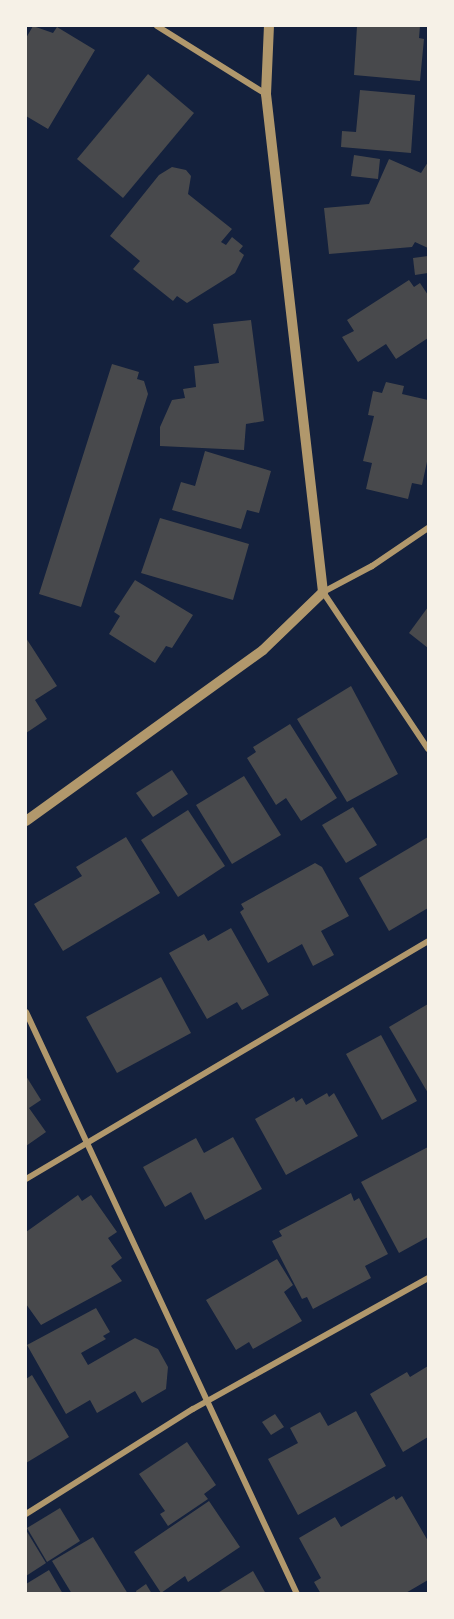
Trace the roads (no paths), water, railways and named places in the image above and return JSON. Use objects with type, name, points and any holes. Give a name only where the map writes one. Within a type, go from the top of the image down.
[{"type":"street","points":[[157,26],[266,94]]},
{"type":"street","points":[[269,26],[266,94],[323,592],[429,749]]},
{"type":"street","points":[[26,822],[263,650],[323,592],[372,566],[429,528]]},
{"type":"street","points":[[26,1179],[429,941]]},
{"type":"street","points":[[26,1012],[297,1593]]},
{"type":"street","points":[[26,1514],[207,1401],[429,1278]]}]
